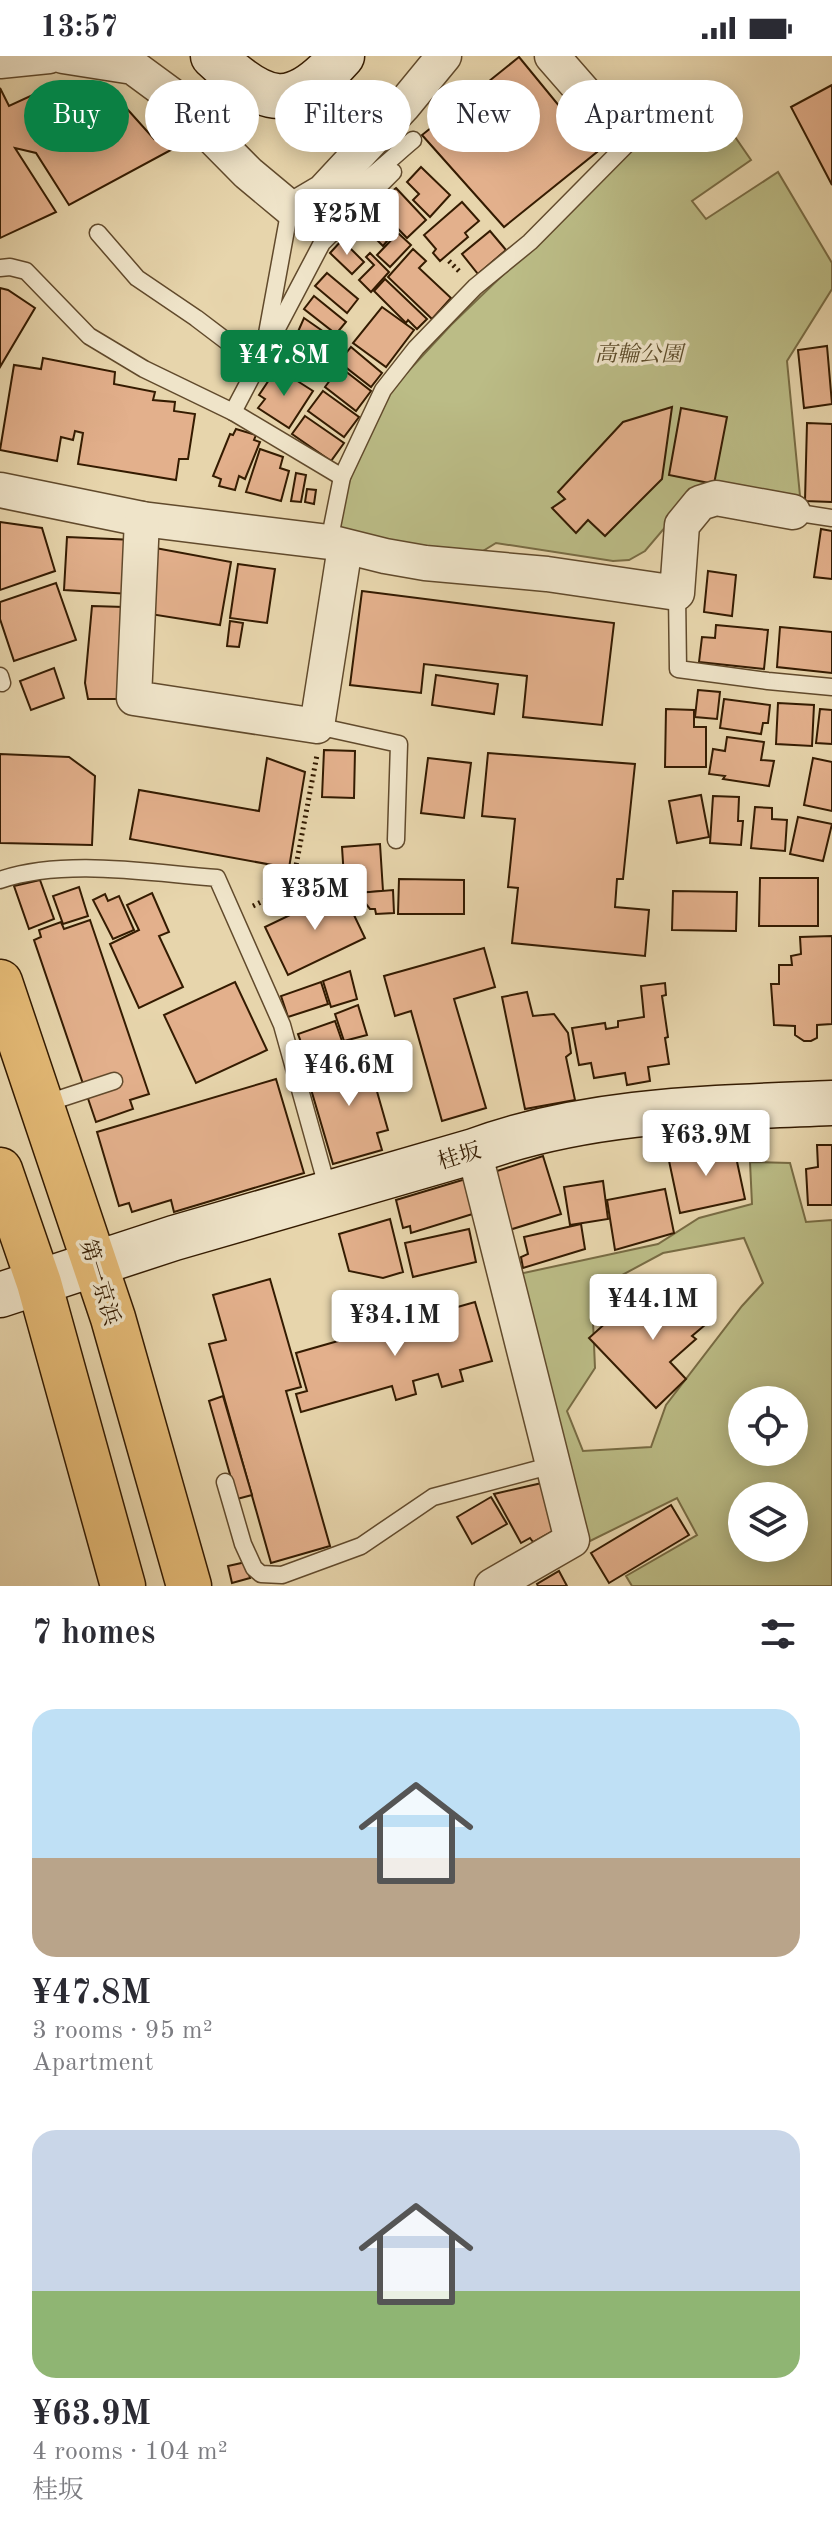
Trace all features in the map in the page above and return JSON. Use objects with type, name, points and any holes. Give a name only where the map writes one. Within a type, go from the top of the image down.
[{"type":"highway","name":"第一京浜","points":[[0,982],[96,1263],[189,1586]]},
{"type":"highway","points":[[0,1170],[13,1291],[87,1453],[123,1586]]},
{"type":"highway","points":[[87,1453],[146,1436]]},
{"type":"street","points":[[0,61],[49,56]]},
{"type":"street","points":[[63,56],[133,67],[171,95],[248,173],[296,207],[323,192],[444,56]]},
{"type":"street","points":[[213,56],[251,85],[270,95],[285,98],[317,83],[342,56]]},
{"type":"street","points":[[552,56],[573,80]]},
{"type":"street","points":[[0,490],[142,519],[337,544],[425,563],[547,574],[677,593],[682,525],[700,503],[716,498],[793,512]]},
{"type":"street","points":[[142,519],[134,698],[319,726],[337,544]]},
{"type":"street","name":"桂坂","points":[[13,1291],[174,1238],[474,1151],[516,1135],[620,1116],[702,1108],[832,1103]]},
{"type":"street","points":[[474,1151],[572,1540],[492,1586]]},
{"type":"lane","points":[[260,361],[296,207],[315,207],[340,199],[413,140]]},
{"type":"lane","points":[[337,544],[342,477],[383,390],[416,348],[475,287],[530,242],[619,152]]},
{"type":"lane","points":[[233,412],[322,243],[393,172]]},
{"type":"lane","points":[[98,233],[137,278],[260,361]]},
{"type":"lane","points":[[0,268],[26,271],[89,336],[144,369],[233,412],[342,477]]},
{"type":"lane","points":[[793,512],[832,518]]},
{"type":"lane","points":[[677,593],[678,669],[832,687]]},
{"type":"lane","points":[[319,726],[399,744],[396,840]]},
{"type":"lane","points":[[0,880],[68,869],[217,878],[282,1025],[329,1193]]},
{"type":"lane","points":[[42,1105],[114,1081]]},
{"type":"lane","points":[[225,1482],[249,1559],[261,1574],[271,1576],[282,1575],[361,1546],[433,1497],[553,1465]]},
{"type":"path","points":[[234,916],[292,887],[319,726]]},
{"type":"green space","name":"高輪公園","points":[[743,148],[751,160],[692,201],[706,219],[778,172],[832,263],[832,289],[787,361],[801,506],[695,492],[645,551],[629,560],[613,561],[496,543],[478,554],[334,533],[346,482],[387,394],[451,325],[631,152],[743,152]]},
{"type":"green space","points":[[750,1162],[790,1163],[806,1222],[832,1220],[832,1586],[632,1586],[626,1576],[697,1535],[677,1498],[584,1544],[519,1274],[658,1244],[699,1218],[752,1204]],"holes":[[[744,1238],[763,1283],[666,1405],[651,1447],[583,1451],[567,1411],[595,1368],[593,1321],[611,1281],[663,1253]]]},
{"type":"building","points":[[519,57],[538,80],[490,80]]},
{"type":"building","points":[[540,83],[556,102],[556,152],[597,152],[504,227],[437,152],[540,152]]},
{"type":"building","points":[[832,85],[832,185],[791,107]]},
{"type":"building","points":[[0,88],[9,106],[24,99],[24,150],[15,148],[56,212],[0,238]]},
{"type":"building","points":[[129,111],[145,129],[145,152],[167,152],[69,205],[36,153],[32,152],[129,152]]},
{"type":"building","points":[[421,167],[450,195],[430,217],[413,200],[419,194],[407,182]]},
{"type":"building","points":[[396,188],[426,220],[407,238],[375,205]]},
{"type":"building","points":[[462,202],[479,221],[465,233],[468,237],[440,261],[433,253],[436,249],[424,235]]},
{"type":"building","points":[[375,208],[396,230],[383,246],[360,223]]},
{"type":"building","points":[[490,231],[506,250],[478,274],[462,254]]},
{"type":"building","points":[[398,233],[411,245],[390,267],[377,255]]},
{"type":"building","points":[[342,240],[364,262],[352,274],[330,253]]},
{"type":"building","points":[[413,249],[426,261],[419,268],[451,298],[432,319],[388,277]]},
{"type":"building","points":[[370,253],[389,272],[371,292],[359,280],[374,265],[366,257]]},
{"type":"building","points":[[327,273],[358,299],[347,313],[315,286]]},
{"type":"building","points":[[385,279],[427,319],[417,329],[408,320],[406,323],[374,291]]},
{"type":"building","points":[[0,288],[35,308],[0,367]]},
{"type":"building","points":[[314,296],[346,322],[336,334],[304,309]]},
{"type":"building","points":[[382,307],[414,330],[386,367],[353,343]]},
{"type":"building","points":[[304,318],[344,346],[322,376],[289,352]]},
{"type":"building","points":[[827,346],[832,404],[804,408],[798,350]]},
{"type":"building","points":[[351,347],[382,373],[371,387],[339,362]]},
{"type":"building","points":[[43,358],[115,372],[114,384],[155,392],[153,400],[175,402],[174,411],[195,414],[188,459],[179,459],[176,480],[78,464],[83,433],[75,431],[73,440],[61,437],[57,461],[0,450],[14,365],[41,369]]},
{"type":"building","points":[[340,367],[371,391],[356,411],[325,387]]},
{"type":"building","points":[[277,368],[313,391],[289,428],[258,408],[265,399],[259,395]]},
{"type":"building","points":[[323,391],[359,417],[344,437],[308,411]]},
{"type":"building","points":[[672,407],[662,479],[605,536],[588,520],[576,533],[552,508],[565,499],[558,492],[623,422]]},
{"type":"building","points":[[681,408],[727,417],[714,484],[669,475]]},
{"type":"building","points":[[305,416],[344,443],[331,461],[292,434]]},
{"type":"building","points":[[807,423],[832,424],[832,502],[805,501]]},
{"type":"building","points":[[236,429],[256,435],[254,440],[260,442],[245,479],[239,476],[235,490],[219,486],[221,479],[213,476],[230,434],[233,435]]},
{"type":"building","points":[[260,449],[283,457],[280,468],[289,471],[281,501],[246,492]]},
{"type":"building","points":[[296,473],[306,475],[301,502],[291,501]]},
{"type":"building","points":[[307,489],[316,490],[314,504],[305,502]]},
{"type":"building","points":[[0,522],[42,528],[55,571],[0,590]]},
{"type":"building","points":[[821,529],[832,531],[832,579],[814,577]]},
{"type":"building","points":[[67,537],[134,540],[130,594],[64,590]]},
{"type":"building","points":[[150,547],[231,562],[220,625],[150,614]]},
{"type":"building","points":[[238,564],[275,569],[267,623],[230,618]]},
{"type":"building","points":[[708,571],[736,575],[732,616],[704,612]]},
{"type":"building","points":[[56,583],[76,640],[14,661],[0,619],[0,602]]},
{"type":"building","points":[[362,591],[614,623],[602,725],[523,717],[527,676],[424,664],[421,693],[350,685]]},
{"type":"building","points":[[92,606],[124,607],[119,699],[88,699],[85,683]]},
{"type":"building","points":[[230,621],[243,623],[239,647],[227,646]]},
{"type":"building","points":[[716,625],[768,630],[764,669],[699,662],[702,637],[715,638]]},
{"type":"building","points":[[780,627],[832,632],[832,673],[777,667]]},
{"type":"building","points":[[54,668],[64,698],[31,710],[20,681]]},
{"type":"building","points":[[436,675],[498,684],[494,714],[432,705]]},
{"type":"building","points":[[698,690],[720,692],[717,719],[695,717]]},
{"type":"building","points":[[724,699],[770,705],[768,723],[763,723],[761,734],[720,728]]},
{"type":"building","points":[[778,703],[814,705],[812,746],[776,744]]},
{"type":"building","points":[[666,709],[694,710],[694,727],[706,727],[706,767],[665,767]]},
{"type":"building","points":[[820,709],[832,710],[832,744],[816,743]]},
{"type":"building","points":[[727,737],[764,742],[761,760],[774,761],[769,786],[709,774],[713,749],[725,751]]},
{"type":"building","points":[[324,750],[355,751],[354,798],[322,797]]},
{"type":"building","points":[[488,753],[635,764],[623,879],[617,879],[615,907],[649,910],[645,956],[512,943],[518,888],[508,887],[515,819],[482,816]]},
{"type":"building","points":[[0,754],[69,757],[95,776],[92,845],[0,843]]},
{"type":"building","points":[[267,758],[305,772],[289,868],[130,839],[139,790],[259,811]]},
{"type":"building","points":[[428,758],[471,763],[464,818],[421,813]]},
{"type":"building","points":[[813,758],[832,762],[832,811],[804,805]]},
{"type":"building","points":[[701,795],[709,837],[677,843],[669,801]]},
{"type":"building","points":[[713,796],[739,797],[738,821],[743,821],[741,845],[710,843]]},
{"type":"building","points":[[755,807],[772,808],[772,819],[787,820],[785,851],[751,848]]},
{"type":"building","points":[[798,817],[832,824],[823,861],[790,854]]},
{"type":"building","points":[[380,844],[383,891],[357,893],[344,878],[342,847]]},
{"type":"building","points":[[760,878],[818,878],[818,926],[759,926]]},
{"type":"building","points":[[399,879],[464,880],[464,914],[398,914]]},
{"type":"building","points":[[40,880],[54,919],[29,929],[14,886]]},
{"type":"building","points":[[79,887],[88,916],[63,924],[53,896]]},
{"type":"building","points":[[342,890],[365,938],[288,975],[265,927]]},
{"type":"building","points":[[393,890],[394,913],[376,914],[375,909],[370,909],[357,893]]},
{"type":"building","points":[[673,891],[737,892],[736,931],[672,930]]},
{"type":"building","points":[[152,893],[169,932],[159,936],[183,987],[139,1008],[110,944],[139,930],[127,905]]},
{"type":"building","points":[[105,894],[108,901],[119,896],[134,930],[113,939],[93,900]]},
{"type":"building","points":[[90,920],[149,1094],[130,1100],[133,1109],[96,1122],[34,940],[41,937],[39,930],[61,922],[64,929]]},
{"type":"building","points":[[832,936],[832,1024],[817,1025],[817,1038],[804,1041],[795,1035],[795,1026],[774,1025],[771,984],[779,984],[779,965],[792,965],[791,956],[801,954],[800,937]]},
{"type":"building","points":[[484,948],[495,987],[454,999],[486,1108],[442,1121],[411,1011],[395,1016],[384,976]]},
{"type":"building","points":[[350,971],[357,999],[331,1007],[323,981]]},
{"type":"building","points":[[235,982],[267,1050],[196,1083],[164,1015]]},
{"type":"building","points":[[321,982],[328,1004],[288,1017],[281,996]]},
{"type":"building","points":[[665,983],[666,995],[662,996],[669,1064],[648,1067],[650,1081],[627,1085],[625,1073],[594,1078],[591,1063],[579,1065],[572,1028],[605,1023],[606,1029],[618,1027],[618,1021],[644,1017],[641,986]]},
{"type":"building","points":[[527,992],[533,1016],[554,1014],[568,1033],[571,1053],[566,1057],[575,1100],[525,1109],[502,997]]},
{"type":"building","points":[[358,1005],[367,1035],[344,1041],[335,1014]]},
{"type":"building","points":[[335,1021],[342,1041],[305,1053],[298,1034]]},
{"type":"building","points":[[366,1053],[388,1130],[377,1133],[382,1150],[333,1164],[308,1079],[316,1076],[314,1069]]},
{"type":"building","points":[[276,1079],[304,1173],[174,1212],[171,1200],[132,1212],[129,1203],[119,1206],[97,1132]]},
{"type":"building","points":[[733,1143],[745,1199],[680,1213],[668,1156]]},
{"type":"building","points":[[817,1145],[832,1145],[832,1205],[808,1205],[806,1169],[818,1167]]},
{"type":"building","points":[[543,1156],[561,1214],[506,1231],[488,1174]]},
{"type":"building","points":[[469,1178],[479,1212],[411,1233],[410,1226],[403,1228],[396,1200]]},
{"type":"building","points":[[603,1181],[608,1219],[570,1225],[564,1187]]},
{"type":"building","points":[[665,1189],[674,1233],[615,1250],[607,1200]]},
{"type":"building","points":[[390,1219],[403,1272],[383,1278],[349,1271],[339,1234]]},
{"type":"building","points":[[581,1224],[585,1249],[523,1268],[521,1257],[528,1254],[524,1237]]},
{"type":"building","points":[[469,1229],[476,1262],[413,1277],[405,1243]]},
{"type":"building","points":[[270,1279],[301,1387],[286,1391],[330,1546],[271,1563],[209,1344],[226,1340],[213,1295]]},
{"type":"building","points":[[686,1279],[701,1295],[694,1301],[709,1317],[692,1336],[696,1339],[670,1362],[686,1379],[656,1408],[589,1338],[619,1311],[626,1317],[634,1309],[645,1319]]},
{"type":"building","points":[[475,1302],[492,1361],[460,1370],[463,1381],[442,1387],[438,1374],[413,1381],[416,1394],[396,1400],[392,1386],[301,1412],[296,1394],[307,1391],[296,1353]]},
{"type":"building","points":[[223,1396],[252,1495],[237,1499],[209,1401]]},
{"type":"building","points":[[542,1483],[560,1527],[533,1542],[530,1538],[521,1543],[494,1494]]},
{"type":"building","points":[[491,1497],[507,1524],[472,1544],[457,1517]]},
{"type":"building","points":[[671,1505],[689,1535],[609,1583],[591,1553]]},
{"type":"building","points":[[246,1562],[250,1578],[232,1583],[228,1566]]},
{"type":"building","points":[[559,1571],[567,1586],[538,1586],[537,1584]]}]
